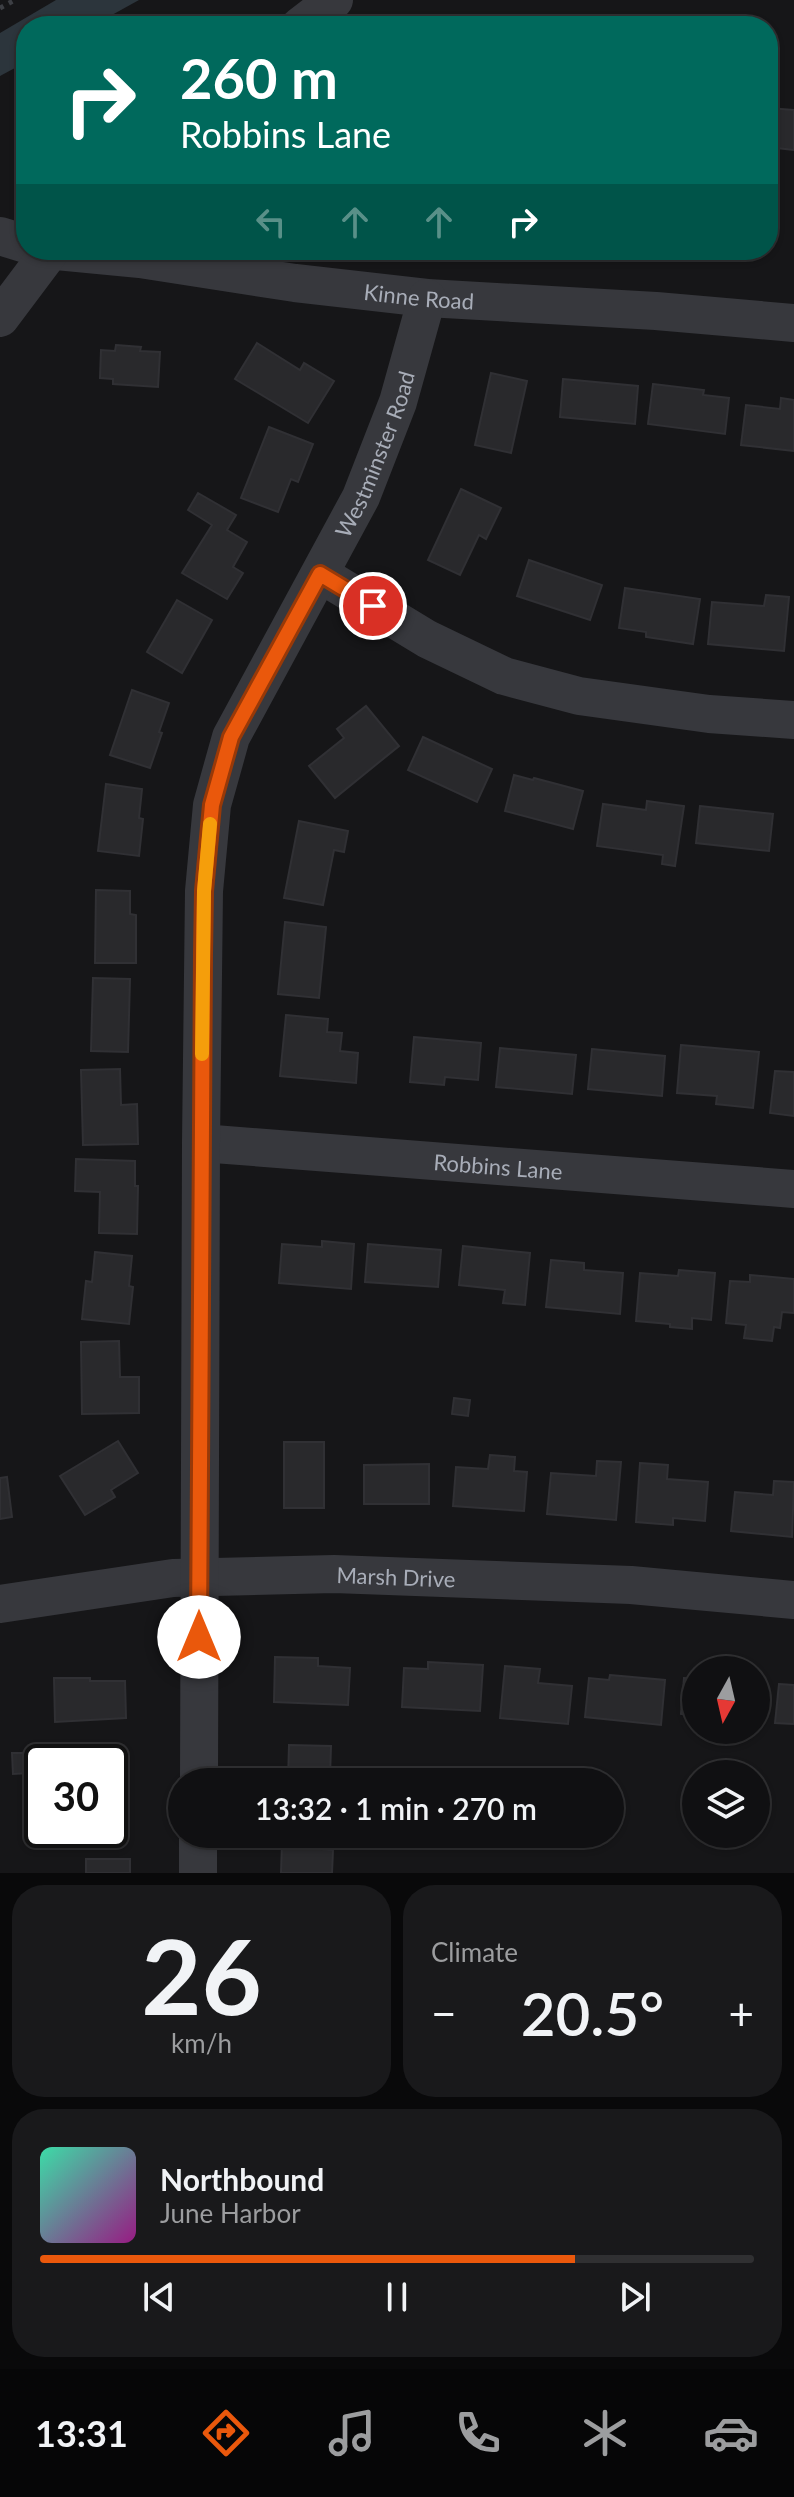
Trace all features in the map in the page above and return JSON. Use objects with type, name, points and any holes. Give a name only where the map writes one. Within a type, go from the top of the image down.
[{"type":"street","points":[[313,16],[334,0]]},
{"type":"street","points":[[0,318],[36,260]]},
{"type":"street","name":"Kinne Road","points":[[146,260],[295,283],[427,298],[656,311],[794,323]]},
{"type":"street","name":"Westminster Road","points":[[199,1768],[204,891],[212,805],[231,737],[361,497],[398,402],[427,298]]},
{"type":"street","points":[[320,574],[427,639],[504,676],[579,696],[709,714],[794,720]]},
{"type":"street","name":"Robbins Lane","points":[[201,1143],[794,1189]]},
{"type":"street","name":"Marsh Drive","points":[[0,1604],[173,1578],[334,1574],[631,1585],[794,1600]]},
{"type":"street","points":[[198,1848],[198,1873]]},
{"type":"path","points":[[0,8],[15,0]]},
{"type":"shaded area","points":[[56,0],[139,0],[110,16],[29,16]]},
{"type":"shaded area","points":[[16,24],[16,67],[0,76],[0,33]]},
{"type":"building","points":[[778,109],[794,110],[794,150],[778,148]]},
{"type":"building","points":[[257,343],[300,370],[304,363],[334,381],[308,423],[235,379]]},
{"type":"building","points":[[116,345],[160,352],[158,387],[113,384],[113,379],[100,378],[101,350],[115,351]]},
{"type":"building","points":[[491,373],[527,381],[511,453],[475,445]]},
{"type":"building","points":[[563,379],[638,386],[635,424],[560,417]]},
{"type":"building","points":[[653,384],[704,390],[703,395],[729,398],[725,434],[648,424]]},
{"type":"building","points":[[781,398],[794,400],[794,451],[741,445],[746,405],[780,409]]},
{"type":"building","points":[[269,427],[313,444],[298,482],[291,479],[278,512],[241,498]]},
{"type":"building","points":[[461,489],[501,508],[486,539],[479,535],[460,575],[428,560]]},
{"type":"building","points":[[198,493],[236,515],[227,530],[247,542],[233,567],[243,573],[227,599],[182,573],[212,525],[188,510]]},
{"type":"building","points":[[529,560],[602,585],[590,620],[517,596]]},
{"type":"building","points":[[625,588],[700,599],[693,644],[646,637],[646,632],[619,628]]},
{"type":"building","points":[[766,595],[789,597],[784,651],[708,644],[712,602],[764,606]]},
{"type":"building","points":[[177,600],[212,620],[182,673],[147,652]]},
{"type":"building","points":[[132,690],[169,703],[150,768],[110,755]]},
{"type":"building","points":[[366,706],[399,746],[335,798],[309,766],[344,738],[337,729]]},
{"type":"building","points":[[423,737],[492,769],[477,802],[408,770]]},
{"type":"building","points":[[514,775],[583,791],[573,829],[505,811]]},
{"type":"building","points":[[106,784],[142,789],[139,856],[98,851]]},
{"type":"building","points":[[647,801],[684,806],[675,866],[662,864],[663,855],[597,846],[603,804],[646,810]]},
{"type":"building","points":[[700,806],[773,814],[769,851],[696,843]]},
{"type":"building","points":[[299,821],[348,831],[344,852],[334,850],[323,905],[284,898]]},
{"type":"building","points":[[96,890],[130,891],[130,914],[136,915],[136,963],[95,963]]},
{"type":"building","points":[[285,922],[326,927],[319,998],[278,994]]},
{"type":"building","points":[[93,978],[130,979],[128,1052],[91,1051]]},
{"type":"building","points":[[286,1015],[328,1019],[327,1032],[342,1033],[340,1051],[358,1053],[356,1083],[280,1076]]},
{"type":"building","points":[[414,1037],[481,1043],[478,1080],[445,1077],[444,1085],[410,1082]]},
{"type":"building","points":[[681,1045],[759,1052],[753,1108],[716,1104],[717,1096],[677,1093]]},
{"type":"building","points":[[500,1048],[576,1055],[572,1094],[496,1087]]},
{"type":"building","points":[[592,1049],[665,1056],[662,1096],[588,1089]]},
{"type":"building","points":[[120,1069],[121,1105],[137,1104],[138,1144],[83,1145],[81,1070]]},
{"type":"building","points":[[775,1071],[794,1072],[794,1116],[770,1113]]},
{"type":"building","points":[[76,1159],[135,1161],[137,1234],[99,1233],[100,1192],[75,1191]]},
{"type":"building","points":[[322,1241],[354,1244],[351,1289],[279,1283],[282,1244],[322,1247]]},
{"type":"building","points":[[368,1244],[441,1250],[438,1287],[365,1282]]},
{"type":"building","points":[[463,1246],[530,1253],[525,1305],[503,1303],[505,1290],[459,1285]]},
{"type":"building","points":[[95,1252],[132,1256],[129,1324],[82,1319],[86,1281],[92,1282]]},
{"type":"building","points":[[551,1260],[584,1263],[584,1270],[623,1273],[620,1314],[546,1307]]},
{"type":"building","points":[[679,1270],[715,1273],[711,1320],[692,1318],[692,1329],[636,1321],[640,1273],[678,1276]]},
{"type":"building","points":[[750,1275],[794,1279],[794,1313],[782,1312],[780,1328],[774,1327],[772,1341],[744,1338],[746,1325],[726,1323],[730,1281],[750,1282]]},
{"type":"building","points":[[119,1341],[120,1377],[139,1377],[139,1413],[82,1414],[81,1342]]},
{"type":"building","points":[[454,1398],[470,1400],[468,1416],[452,1414]]},
{"type":"building","points":[[118,1441],[138,1473],[111,1490],[115,1497],[85,1515],[60,1476]]},
{"type":"building","points":[[284,1442],[324,1442],[324,1508],[284,1508]]},
{"type":"building","points":[[490,1455],[515,1457],[514,1471],[527,1472],[524,1511],[453,1506],[456,1467],[488,1469]]},
{"type":"building","points":[[597,1461],[621,1462],[616,1520],[547,1514],[551,1473],[596,1476]]},
{"type":"building","points":[[640,1463],[668,1465],[667,1479],[708,1482],[705,1521],[673,1518],[673,1525],[636,1522]]},
{"type":"building","points":[[429,1464],[429,1504],[364,1504],[364,1465]]},
{"type":"building","points":[[7,1477],[12,1517],[0,1519],[0,1478]]},
{"type":"building","points":[[774,1481],[794,1482],[792,1537],[731,1531],[735,1492],[773,1495]]},
{"type":"building","points":[[275,1657],[318,1658],[318,1666],[350,1668],[348,1705],[274,1702]]},
{"type":"building","points":[[428,1662],[483,1665],[480,1711],[402,1707],[404,1668],[428,1669]]},
{"type":"building","points":[[505,1666],[540,1669],[538,1683],[572,1686],[568,1724],[500,1718]]},
{"type":"building","points":[[610,1675],[665,1680],[661,1725],[585,1717],[589,1678],[609,1680]]},
{"type":"building","points":[[54,1678],[125,1681],[126,1718],[55,1722]]},
{"type":"building","points":[[779,1684],[794,1685],[794,1724],[775,1723]]},
{"type":"building","points":[[289,1745],[331,1746],[330,1768],[288,1768]]},
{"type":"building","points":[[12,1753],[24,1753],[24,1773],[13,1774]]},
{"type":"building","points":[[282,1848],[333,1850],[332,1873],[281,1873]]},
{"type":"building","points":[[86,1859],[130,1859],[130,1873],[86,1873]]},
{"type":"slow traffic","points":[[202,1054],[204,891],[210,824]]},
{"type":"route","points":[[199,1637],[203,954],[204,891],[212,805],[231,737],[320,574],[373,606]]}]
